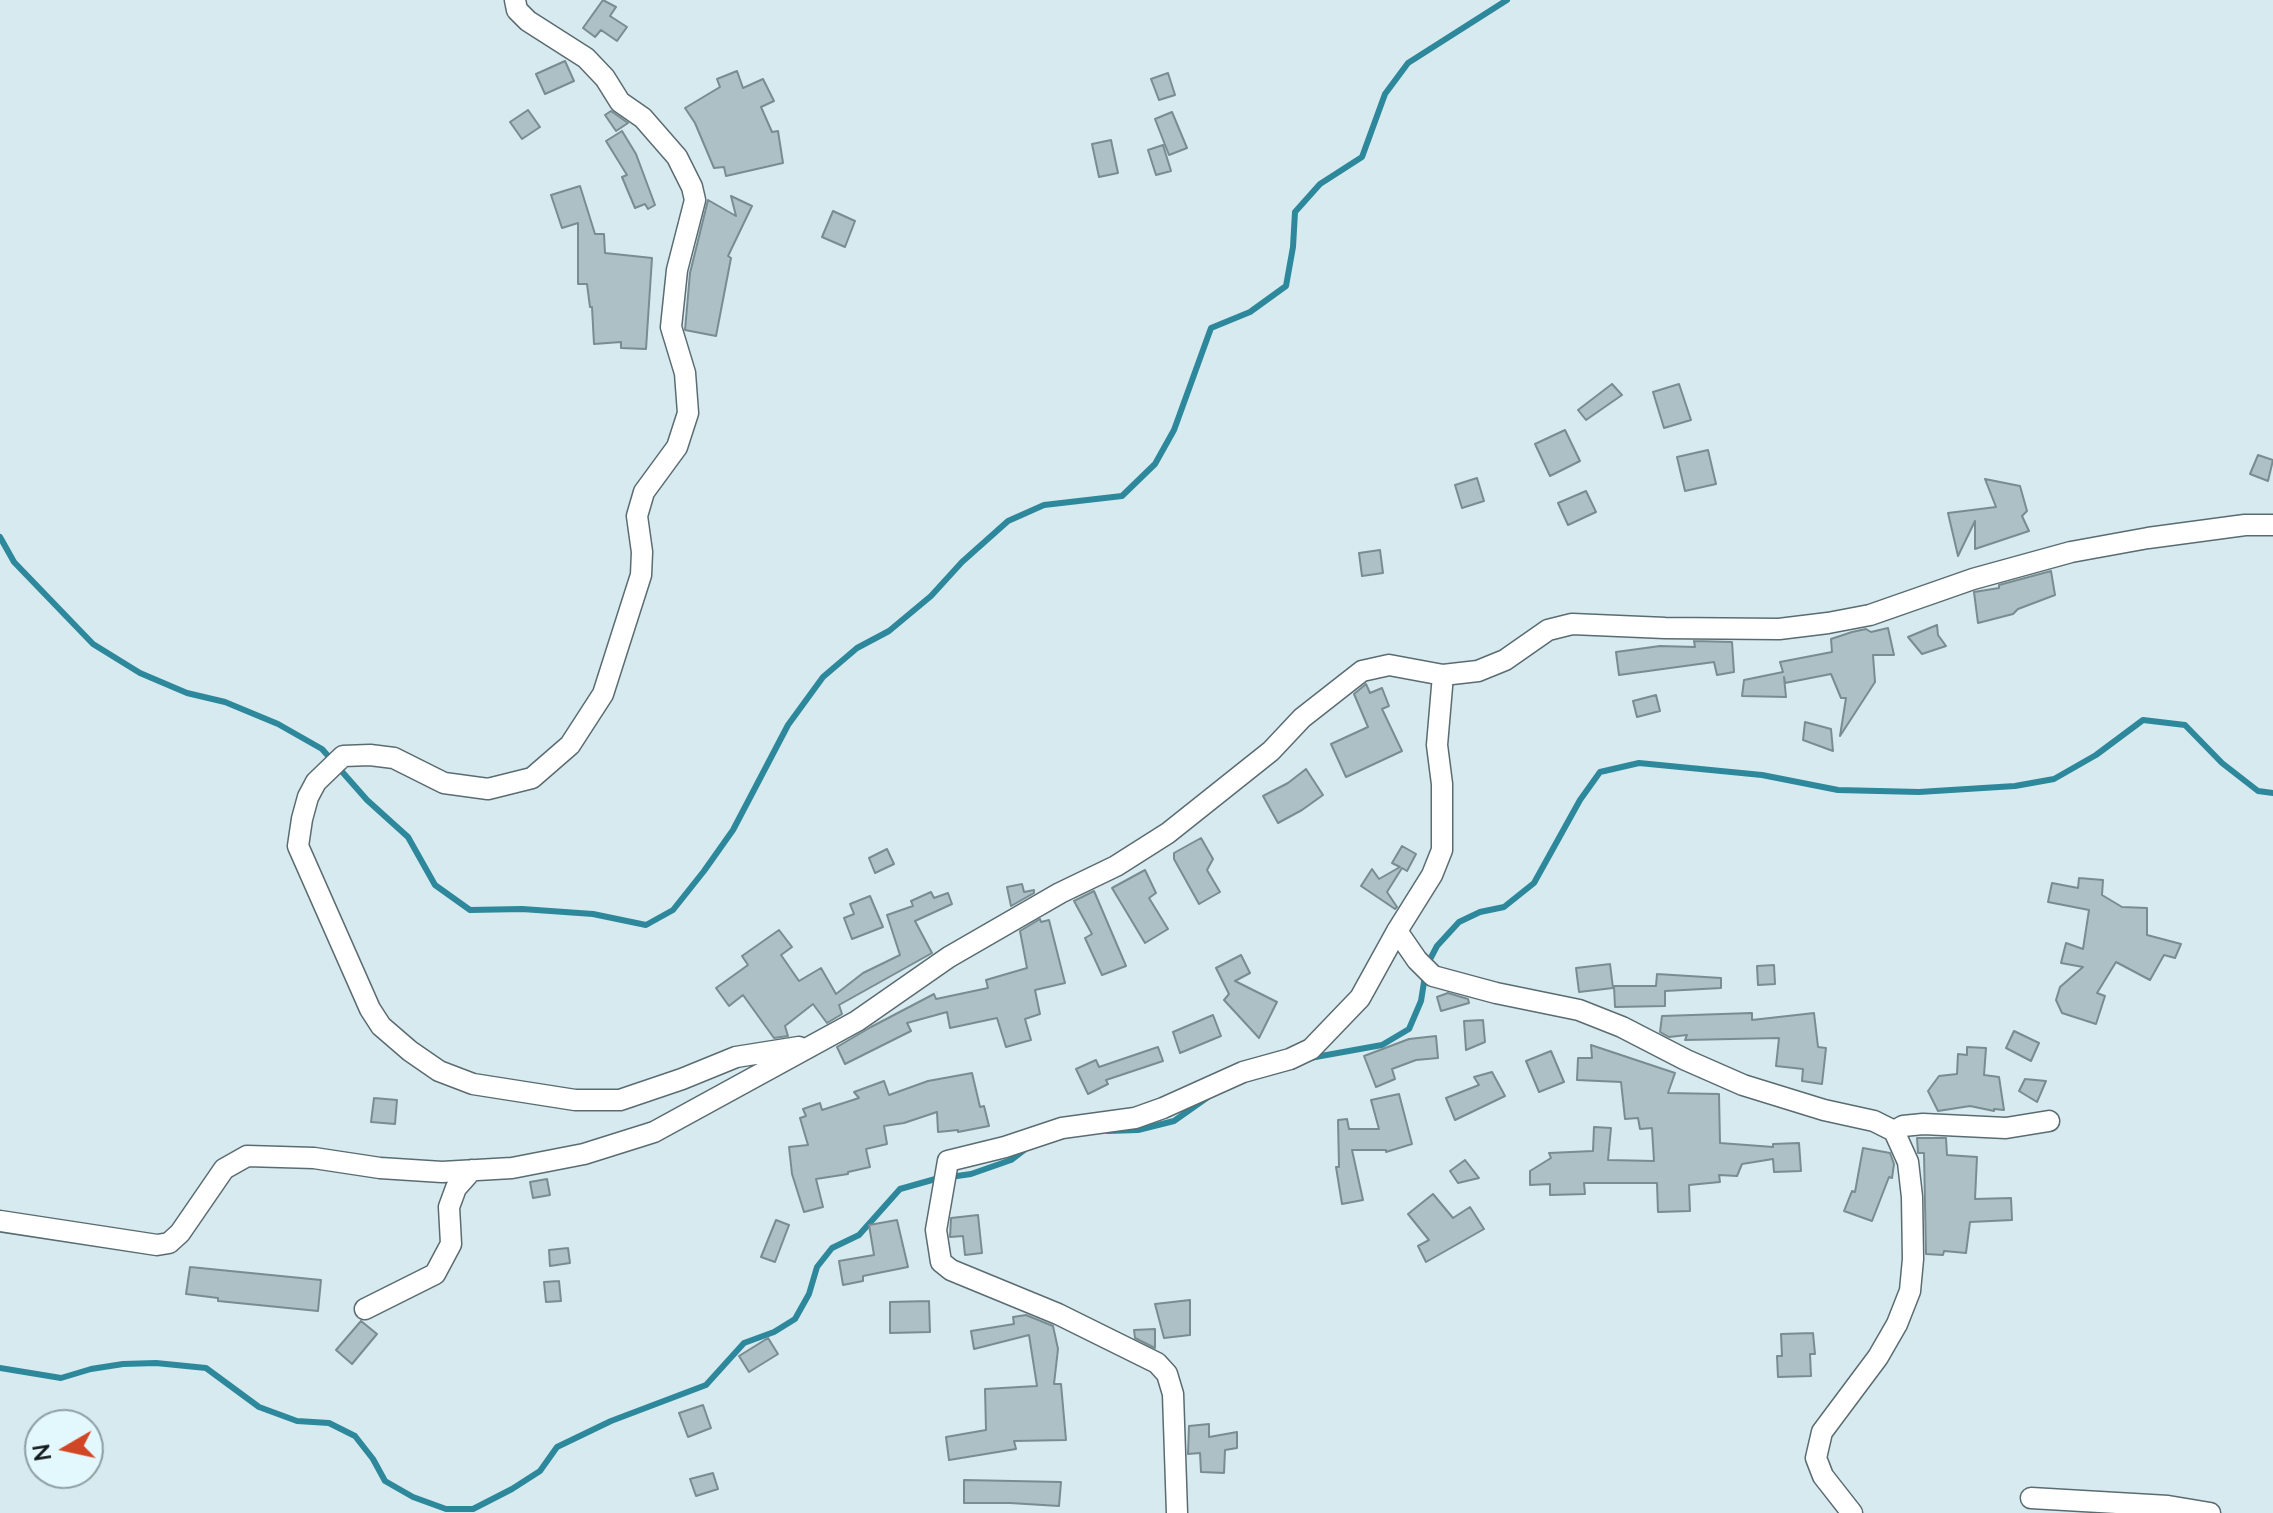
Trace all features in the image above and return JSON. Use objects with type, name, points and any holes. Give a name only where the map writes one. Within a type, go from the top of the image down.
[{"type":"street","points":[[515,0],[517,10],[528,21],[586,58],[605,78],[620,102],[643,118],[677,157],[692,187],[695,200],[677,270],[671,327],[685,373],[688,413],[677,447],[644,492],[637,516],[642,552],[641,575],[603,694],[570,745],[532,778],[488,789],[444,783],[394,758],[343,756],[316,782],[302,819],[298,846],[381,1026],[439,1071],[473,1084],[575,1100],[620,1100],[736,1057],[814,1044]]},
{"type":"street","points":[[0,1221],[157,1245],[169,1243],[180,1233],[224,1169],[247,1156],[314,1158],[442,1172],[512,1168],[584,1154],[654,1132],[857,1021],[949,957],[1060,893],[1116,866],[1168,833],[1271,751],[1302,718],[1362,671],[1389,665],[1443,675],[1478,671],[1505,660],[1548,630],[1572,624],[1779,629],[1828,623],[1870,615],[1973,579],[2071,552],[2245,525],[2273,525]]},
{"type":"street","points":[[1177,1513],[1173,1394],[1167,1374],[1157,1363],[1058,1314],[951,1270],[941,1262],[936,1230],[948,1161],[1005,1147],[1062,1128],[1135,1118],[1243,1072],[1290,1059],[1311,1049],[1360,998],[1432,875],[1442,850],[1442,796],[1437,745],[1443,675]]},
{"type":"street","points":[[1397,931],[1417,960],[1433,976],[1579,1010],[1622,1027],[1743,1085],[1824,1110],[1874,1121],[1894,1131],[1908,1162],[1912,1197],[1910,1291],[1897,1324],[1878,1357],[1822,1432],[1816,1458],[1823,1476],[1852,1513]]},
{"type":"street","points":[[1894,1131],[1903,1126],[1923,1124],[2006,1128],[2049,1121]]},
{"type":"street","points":[[365,1309],[435,1274],[451,1244],[449,1207],[456,1188],[472,1170]]},
{"type":"street","points":[[2031,1498],[2210,1513]]},
{"type":"building","points":[[603,0],[616,7],[610,16],[627,27],[617,41],[601,30],[595,37],[583,28]]},
{"type":"building","points":[[565,61],[574,81],[545,94],[536,74]]},
{"type":"building","points":[[737,71],[743,88],[763,79],[774,101],[761,107],[772,132],[778,131],[783,163],[726,176],[724,167],[714,168],[695,123],[685,108],[720,87],[717,79]]},
{"type":"building","points":[[1168,73],[1175,95],[1159,100],[1151,79]]},
{"type":"building","points":[[528,110],[540,127],[522,139],[510,122]]},
{"type":"building","points":[[611,111],[628,123],[616,131],[605,115]]},
{"type":"building","points":[[1172,112],[1187,148],[1169,155],[1155,119]]},
{"type":"building","points":[[622,131],[636,154],[655,205],[648,209],[645,204],[635,208],[622,177],[627,175],[606,141]]},
{"type":"building","points":[[1111,140],[1118,173],[1099,177],[1092,144]]},
{"type":"building","points":[[1163,145],[1171,171],[1156,175],[1148,150]]},
{"type":"building","points":[[580,186],[595,234],[604,234],[605,253],[652,258],[646,349],[621,348],[621,342],[594,344],[587,284],[578,284],[578,223],[562,228],[551,195]]},
{"type":"building","points":[[731,196],[752,206],[728,256],[731,258],[716,336],[685,330],[690,273],[708,200],[736,216]]},
{"type":"building","points":[[833,211],[855,221],[845,247],[822,237]]},
{"type":"building","points":[[1612,384],[1622,395],[1586,420],[1578,410]]},
{"type":"building","points":[[1679,384],[1691,420],[1664,428],[1653,392]]},
{"type":"building","points":[[1565,430],[1580,461],[1550,476],[1535,444]]},
{"type":"building","points":[[1708,450],[1716,484],[1685,491],[1677,457]]},
{"type":"building","points":[[2258,455],[2273,460],[2268,481],[2250,474]]},
{"type":"building","points":[[1477,478],[1484,501],[1462,508],[1455,485]]},
{"type":"building","points":[[1985,479],[2020,486],[2027,511],[2022,516],[2029,531],[1975,549],[1975,521],[1958,556],[1948,513],[1996,507]]},
{"type":"building","points":[[1586,491],[1596,512],[1568,525],[1558,503]]},
{"type":"building","points":[[1380,550],[1383,573],[1362,576],[1359,553]]},
{"type":"building","points":[[2051,571],[2055,595],[2018,609],[2013,614],[1978,623],[1974,592],[1999,588],[1999,585]]},
{"type":"building","points":[[1937,625],[1938,635],[1946,646],[1922,654],[1908,637]]},
{"type":"building","points":[[1888,628],[1894,655],[1873,655],[1875,682],[1840,736],[1846,698],[1841,698],[1831,674],[1785,683],[1784,677],[1786,697],[1742,696],[1744,680],[1783,672],[1780,662],[1832,652],[1831,639],[1852,632]]},
{"type":"building","points":[[1694,641],[1732,642],[1734,672],[1717,675],[1714,662],[1619,675],[1616,652],[1660,646],[1695,647]]},
{"type":"building","points":[[1366,684],[1370,693],[1382,688],[1389,706],[1382,709],[1402,751],[1346,777],[1331,744],[1368,727],[1354,694]]},
{"type":"building","points":[[1656,695],[1660,711],[1637,717],[1633,701]]},
{"type":"building","points":[[1805,722],[1831,729],[1833,751],[1803,740]]},
{"type":"building","points":[[1306,769],[1323,795],[1278,823],[1263,796]]},
{"type":"building","points":[[1201,838],[1213,859],[1207,870],[1220,892],[1199,904],[1174,859],[1174,853]]},
{"type":"building","points":[[1402,846],[1416,854],[1407,871],[1402,868],[1387,892],[1397,907],[1395,909],[1361,886],[1372,869],[1379,879],[1400,867],[1392,863]]},
{"type":"building","points":[[887,849],[894,864],[875,873],[869,858]]},
{"type":"building","points":[[1145,870],[1156,893],[1149,898],[1168,929],[1145,943],[1112,888]]},
{"type":"building","points":[[2079,878],[2103,880],[2102,895],[2122,907],[2147,908],[2147,935],[2181,944],[2175,958],[2164,955],[2150,980],[2116,962],[2097,993],[2105,996],[2096,1024],[2062,1013],[2056,1000],[2060,987],[2083,967],[2061,963],[2066,943],[2083,949],[2089,910],[2048,902],[2052,883],[2078,888]]},
{"type":"building","points":[[1022,884],[1024,892],[1034,890],[1034,893],[1011,906],[1007,887]]},
{"type":"building","points":[[1094,891],[1126,966],[1102,975],[1085,938],[1092,934],[1074,901]]},
{"type":"building","points":[[931,892],[934,898],[948,893],[952,904],[915,921],[932,953],[839,1005],[842,1014],[827,1023],[813,1004],[785,1026],[788,1036],[774,1038],[743,995],[729,1006],[716,988],[748,965],[742,956],[779,930],[792,947],[781,955],[799,981],[821,968],[836,994],[863,973],[900,955],[887,915],[913,906],[911,901]]},
{"type":"building","points":[[870,896],[883,927],[852,939],[844,918],[854,914],[850,904]]},
{"type":"building","points":[[1040,919],[1041,922],[1049,920],[1065,983],[1035,990],[1040,1014],[1025,1019],[1031,1040],[1006,1047],[997,1018],[950,1028],[947,1012],[907,1023],[911,1031],[845,1064],[837,1047],[871,1027],[934,994],[936,999],[988,988],[986,980],[1027,968],[1020,931]]},
{"type":"building","points":[[1241,955],[1250,973],[1235,981],[1277,1002],[1259,1038],[1224,1000],[1229,994],[1216,968]]},
{"type":"building","points":[[1610,964],[1613,988],[1579,992],[1576,968]]},
{"type":"building","points":[[1774,965],[1775,984],[1758,985],[1757,966]]},
{"type":"building","points":[[1657,974],[1721,978],[1721,988],[1665,991],[1665,1006],[1615,1007],[1614,986],[1656,986]]},
{"type":"building","points":[[1448,993],[1468,999],[1469,1003],[1441,1011],[1437,997]]},
{"type":"building","points":[[1752,1013],[1752,1020],[1814,1013],[1818,1047],[1826,1048],[1822,1084],[1802,1081],[1803,1069],[1776,1066],[1779,1038],[1685,1040],[1687,1035],[1669,1037],[1660,1032],[1662,1016]]},
{"type":"building","points":[[1213,1015],[1221,1036],[1180,1053],[1173,1032]]},
{"type":"building","points":[[1483,1020],[1485,1042],[1466,1050],[1464,1021]]},
{"type":"building","points":[[2014,1031],[2039,1043],[2031,1061],[2006,1048]]},
{"type":"building","points":[[1436,1036],[1438,1058],[1416,1060],[1392,1069],[1395,1079],[1376,1087],[1364,1056],[1409,1039]]},
{"type":"building","points":[[1591,1045],[1675,1073],[1668,1093],[1719,1094],[1720,1143],[1773,1147],[1773,1144],[1799,1143],[1801,1171],[1774,1172],[1773,1159],[1742,1164],[1737,1176],[1719,1175],[1720,1182],[1689,1185],[1690,1211],[1658,1212],[1657,1183],[1584,1183],[1585,1194],[1550,1195],[1550,1184],[1530,1185],[1530,1171],[1551,1158],[1549,1153],[1593,1151],[1594,1127],[1611,1128],[1608,1160],[1654,1161],[1652,1128],[1640,1129],[1638,1118],[1625,1119],[1621,1082],[1577,1080],[1578,1058],[1592,1058]]},
{"type":"building","points":[[1158,1047],[1163,1061],[1106,1080],[1108,1084],[1088,1094],[1076,1069],[1096,1060],[1099,1067]]},
{"type":"building","points":[[1967,1047],[1986,1048],[1984,1075],[1999,1077],[2004,1110],[1970,1106],[1938,1111],[1928,1091],[1939,1076],[1957,1074],[1958,1054],[1967,1055]]},
{"type":"building","points":[[1551,1051],[1564,1082],[1539,1092],[1526,1061]]},
{"type":"building","points":[[1492,1072],[1505,1096],[1455,1120],[1446,1098],[1479,1085],[1474,1077]]},
{"type":"building","points":[[972,1073],[980,1107],[984,1106],[989,1126],[938,1132],[937,1112],[884,1126],[887,1144],[866,1149],[870,1167],[816,1179],[823,1207],[804,1212],[792,1174],[789,1147],[808,1145],[800,1118],[806,1116],[803,1109],[820,1103],[822,1110],[859,1098],[854,1092],[884,1081],[889,1095],[928,1081]]},
{"type":"building","points":[[2025,1079],[2046,1081],[2037,1102],[2019,1091]]},
{"type":"building","points":[[1399,1094],[1412,1144],[1386,1152],[1352,1150],[1363,1200],[1342,1204],[1336,1167],[1339,1167],[1338,1120],[1347,1119],[1349,1129],[1379,1129],[1371,1100]]},
{"type":"building","points":[[374,1098],[397,1100],[395,1124],[371,1122]]},
{"type":"building","points":[[1917,1138],[1946,1138],[1947,1155],[1977,1157],[1975,1199],[2011,1198],[2012,1220],[1970,1222],[1966,1253],[1944,1251],[1943,1255],[1926,1254],[1924,1153],[1918,1153]]},
{"type":"building","points":[[1863,1148],[1890,1153],[1894,1164],[1892,1178],[1889,1177],[1872,1221],[1844,1211],[1852,1191],[1855,1192]]},
{"type":"building","points":[[1465,1160],[1479,1178],[1458,1183],[1450,1171]]},
{"type":"building","points":[[547,1179],[550,1195],[533,1198],[530,1182]]},
{"type":"building","points":[[1433,1194],[1453,1218],[1470,1207],[1484,1229],[1426,1262],[1418,1246],[1429,1240],[1408,1214]]},
{"type":"building","points":[[978,1215],[982,1253],[965,1255],[963,1236],[950,1237],[951,1218]]},
{"type":"building","points":[[776,1220],[789,1225],[775,1262],[761,1257]]},
{"type":"building","points":[[897,1220],[908,1267],[863,1276],[863,1281],[843,1285],[839,1261],[874,1255],[869,1225]]},
{"type":"building","points":[[568,1248],[570,1263],[550,1266],[549,1250]]},
{"type":"building","points":[[190,1267],[321,1280],[318,1311],[218,1301],[218,1298],[186,1294]]},
{"type":"building","points":[[559,1281],[561,1301],[546,1302],[544,1282]]},
{"type":"building","points":[[1190,1300],[1190,1335],[1164,1338],[1155,1304]]},
{"type":"building","points":[[929,1301],[930,1332],[890,1333],[890,1302]]},
{"type":"building","points":[[1026,1315],[1053,1326],[1058,1349],[1054,1384],[1061,1384],[1066,1440],[1014,1441],[1016,1449],[949,1460],[946,1437],[986,1430],[985,1389],[1037,1386],[1029,1335],[974,1349],[971,1331],[1014,1324],[1013,1317]]},
{"type":"building","points":[[361,1321],[377,1334],[352,1364],[336,1350]]},
{"type":"building","points":[[1155,1329],[1155,1348],[1135,1338],[1134,1330]]},
{"type":"building","points":[[1813,1333],[1815,1354],[1810,1354],[1811,1376],[1778,1377],[1777,1356],[1782,1356],[1781,1334]]},
{"type":"building","points":[[768,1338],[778,1354],[749,1372],[739,1356]]},
{"type":"building","points":[[703,1405],[711,1428],[688,1437],[679,1413]]},
{"type":"building","points":[[1209,1424],[1209,1437],[1237,1432],[1237,1448],[1225,1450],[1224,1473],[1201,1472],[1200,1453],[1188,1454],[1189,1426]]},
{"type":"building","points":[[713,1473],[718,1489],[696,1496],[690,1479]]},
{"type":"building","points":[[964,1480],[1061,1482],[1059,1506],[964,1503]]},
{"type":"waterway","points":[[0,537],[14,562],[93,644],[140,673],[187,693],[225,702],[278,724],[322,749],[367,800],[408,837],[435,885],[470,910],[522,909],[593,914],[646,925],[673,910],[704,871],[733,830],[788,725],[823,677],[857,648],[889,631],[931,596],[962,562],[1008,521],[1044,505],[1122,496],[1155,464],[1174,430],[1211,328],[1250,312],[1286,286],[1295,212],[1320,184],[1362,157],[1385,94],[1408,63],[1507,0]]},
{"type":"waterway","points":[[1427,965],[1437,946],[1459,922],[1480,912],[1504,907],[1534,883],[1580,800],[1600,772],[1639,763],[1762,775],[1838,790],[1919,792],[2015,786],[2054,779],[2096,755],[2143,720],[2185,725],[2222,763],[2258,791],[2273,793]]},
{"type":"waterway","points":[[1310,1058],[1382,1045],[1409,1029],[1421,1001],[1425,976]]},
{"type":"waterway","points":[[1108,1131],[1138,1130],[1174,1121],[1208,1097]]},
{"type":"waterway","points":[[950,1177],[971,1174],[1011,1160],[1028,1147]]},
{"type":"waterway","points":[[0,1368],[61,1378],[123,1364],[156,1363],[206,1368],[259,1407],[297,1421],[329,1423],[355,1436],[385,1481],[413,1497],[446,1509],[473,1509],[540,1471],[557,1447],[611,1421],[706,1385],[744,1343],[774,1332],[795,1319],[809,1294],[817,1267],[832,1248],[859,1235],[900,1189],[939,1178]]}]
